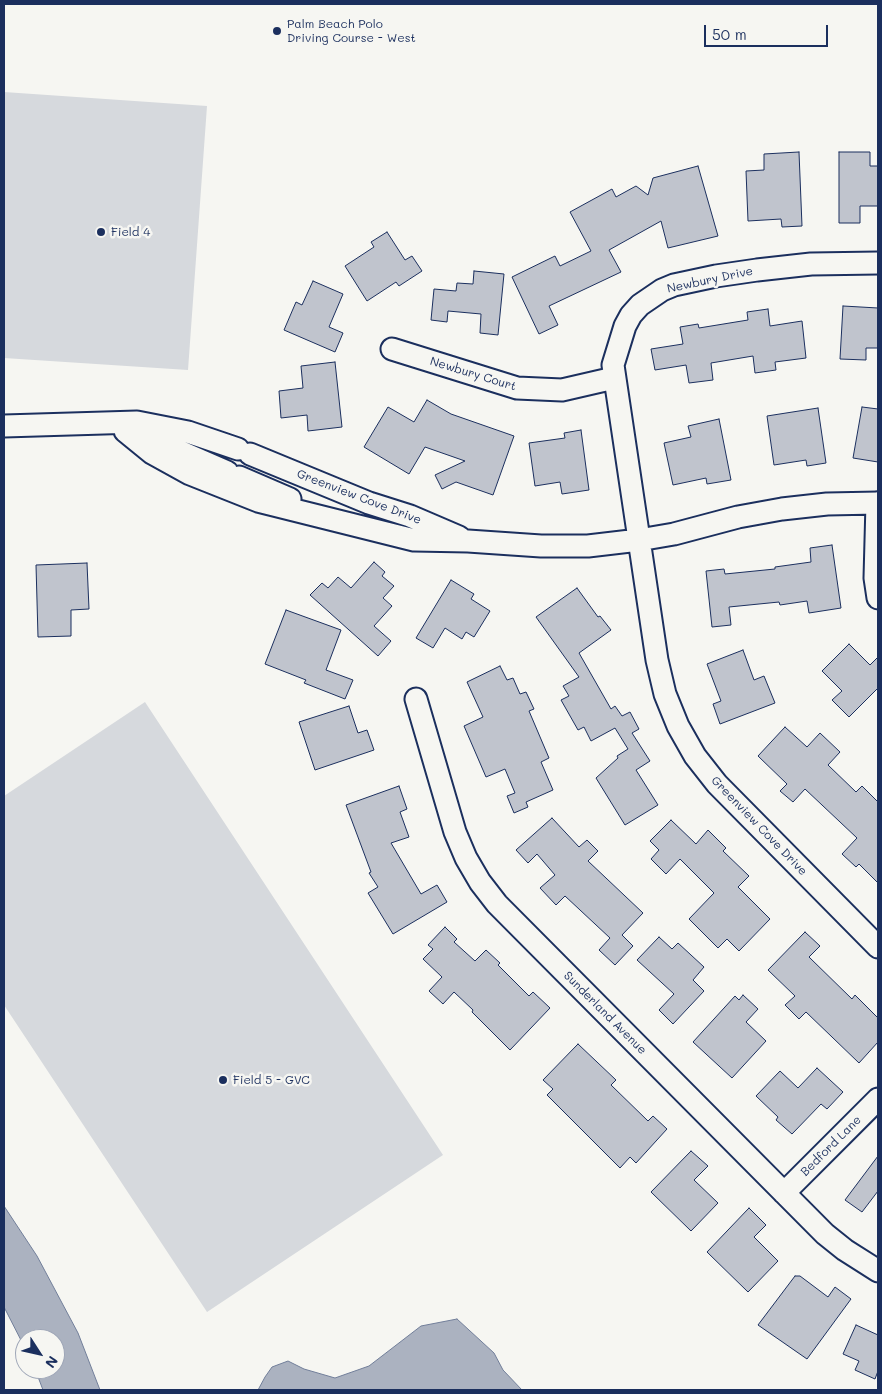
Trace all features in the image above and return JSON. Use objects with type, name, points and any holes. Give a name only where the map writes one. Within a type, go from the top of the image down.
[{"type":"street","name":"Newbury Drive","points":[[639,540],[614,378],[616,353],[625,326],[631,315],[645,301],[662,290],[716,276],[811,264],[878,263]]},
{"type":"street","name":"Newbury Court","points":[[392,349],[522,389],[562,390],[614,378]]},
{"type":"street","name":"Greenview Cove Drive","points":[[4,426],[137,422],[188,432],[244,451],[369,503],[410,516],[468,541]]},
{"type":"street","name":"Greenview Cove Drive","points":[[98,424],[146,436],[350,525]]},
{"type":"street","name":"Greenview Cove Drive","points":[[125,431],[152,453],[190,474],[258,501],[414,540],[468,541],[541,546],[588,546],[674,534],[738,517],[782,509],[827,504],[878,503]]},
{"type":"street","points":[[878,503],[875,578],[878,598]]},
{"type":"street","name":"Greenview Cove Drive","points":[[639,540],[657,660],[665,694],[678,726],[695,756],[717,784],[878,947]]},
{"type":"street","name":"Sunderland Avenue","points":[[416,699],[455,832],[466,858],[480,882],[497,904],[825,1234],[845,1250],[878,1271]]},
{"type":"street","name":"Bedford Lane","points":[[784,1193],[878,1099]]},
{"type":"shaded area","name":"Field 4","points":[[4,92],[207,106],[188,370],[4,358]]},
{"type":"shaded area","name":"Field 5 - GVC","points":[[145,702],[443,1155],[207,1312],[4,1005],[4,796]]},
{"type":"shaded area","points":[[4,1206],[37,1256],[78,1333],[100,1390],[43,1390],[39,1379],[65,1379],[65,1329],[15,1329],[4,1307]]},
{"type":"shaded area","points":[[457,1319],[494,1353],[503,1370],[522,1390],[258,1390],[272,1367],[288,1361],[304,1369],[335,1378],[369,1366],[421,1326]]},
{"type":"building","points":[[799,152],[802,226],[782,227],[781,219],[748,221],[746,171],[764,170],[764,154]]},
{"type":"building","points":[[839,152],[870,152],[870,166],[878,166],[878,206],[860,206],[860,223],[839,223]]},
{"type":"building","points":[[698,166],[718,236],[668,248],[661,221],[609,250],[621,272],[549,306],[558,325],[539,334],[512,277],[555,256],[560,266],[591,251],[570,212],[612,189],[616,197],[636,186],[648,195],[653,178]]},
{"type":"building","points":[[387,232],[405,260],[412,256],[422,271],[399,286],[396,282],[367,301],[345,266],[374,247],[371,242]]},
{"type":"building","points":[[474,271],[504,274],[498,335],[480,333],[481,314],[448,311],[447,322],[431,320],[434,289],[456,291],[457,283],[473,284]]},
{"type":"building","points":[[313,281],[343,294],[329,327],[343,333],[335,352],[284,330],[296,302],[302,305]]},
{"type":"building","points":[[843,306],[878,308],[878,348],[866,348],[866,360],[840,359]]},
{"type":"building","points":[[768,309],[770,326],[802,321],[806,358],[775,362],[776,370],[755,373],[753,356],[711,363],[713,380],[689,383],[686,365],[655,370],[651,349],[683,344],[680,327],[698,324],[699,328],[748,320],[747,312]]},
{"type":"building","points":[[335,362],[342,427],[308,431],[307,415],[281,418],[279,391],[303,388],[301,366]]},
{"type":"building","points":[[427,400],[451,414],[514,436],[493,495],[456,482],[442,489],[435,475],[465,461],[425,447],[409,474],[364,447],[388,407],[414,422]]},
{"type":"building","points":[[862,407],[878,409],[878,462],[853,458]]},
{"type":"building","points":[[818,408],[826,463],[807,466],[806,460],[774,465],[767,416]]},
{"type":"building","points":[[719,419],[731,480],[707,484],[706,478],[673,485],[664,443],[691,437],[688,426]]},
{"type":"building","points":[[581,430],[589,490],[562,494],[560,482],[535,486],[529,443],[565,438],[564,433]]},
{"type":"building","points":[[832,545],[841,608],[809,613],[807,601],[780,605],[779,602],[729,607],[731,625],[712,627],[706,571],[724,569],[725,574],[775,569],[775,567],[811,562],[810,548]]},
{"type":"building","points":[[374,562],[385,572],[382,576],[394,586],[383,598],[392,606],[374,626],[391,641],[378,656],[310,595],[322,583],[328,588],[338,577],[351,588]]},
{"type":"building","points":[[87,563],[89,609],[71,610],[71,636],[38,637],[36,565]]},
{"type":"building","points":[[451,580],[474,594],[471,599],[490,611],[474,637],[466,632],[462,639],[445,628],[433,648],[416,638]]},
{"type":"building","points":[[577,588],[598,617],[600,616],[611,630],[579,653],[611,709],[615,706],[622,716],[630,712],[639,729],[632,733],[650,761],[636,770],[658,805],[625,825],[596,778],[618,758],[617,756],[628,749],[615,728],[591,741],[584,727],[578,730],[561,700],[569,696],[563,686],[579,677],[536,617]]},
{"type":"building","points":[[286,610],[341,630],[326,670],[353,680],[345,699],[304,683],[306,680],[265,664]]},
{"type":"building","points":[[849,644],[870,665],[878,657],[878,688],[849,717],[832,700],[842,691],[822,671]]},
{"type":"building","points":[[743,650],[754,680],[764,676],[775,703],[720,724],[713,704],[721,701],[707,664]]},
{"type":"building","points":[[500,666],[507,680],[513,678],[520,694],[526,692],[534,709],[529,711],[549,758],[541,762],[553,790],[526,802],[528,807],[514,813],[507,796],[515,793],[505,769],[486,777],[464,726],[483,717],[467,682]]},
{"type":"building","points":[[349,706],[358,733],[367,730],[374,750],[315,770],[299,722]]},
{"type":"building","points":[[785,727],[807,747],[820,733],[840,752],[828,765],[856,792],[862,786],[878,802],[878,883],[859,864],[856,867],[842,854],[857,838],[805,789],[793,802],[780,791],[787,784],[758,756]]},
{"type":"building","points":[[399,786],[407,809],[400,812],[409,837],[391,843],[421,894],[437,885],[447,902],[393,934],[368,893],[378,887],[369,873],[371,872],[346,805]]},
{"type":"building","points":[[552,818],[579,847],[587,840],[598,851],[588,861],[643,913],[622,935],[633,946],[615,965],[599,950],[610,938],[565,896],[556,905],[540,888],[555,875],[537,854],[528,863],[516,850]]},
{"type":"building","points":[[671,820],[696,844],[708,830],[726,848],[723,851],[749,876],[738,887],[770,919],[739,951],[727,939],[718,948],[689,919],[714,893],[680,859],[666,874],[651,859],[659,850],[650,841]]},
{"type":"building","points":[[445,927],[457,939],[454,942],[475,961],[486,950],[529,996],[533,992],[550,1008],[510,1050],[454,992],[443,1004],[429,991],[442,977],[423,959],[433,949],[428,945]]},
{"type":"building","points":[[805,932],[820,946],[809,957],[852,999],[855,995],[878,1018],[878,1042],[859,1063],[806,1012],[799,1019],[785,1005],[795,996],[768,970]]},
{"type":"building","points":[[659,937],[672,949],[678,943],[704,967],[693,980],[704,991],[673,1024],[659,1010],[674,994],[637,960]]},
{"type":"building","points":[[743,995],[758,1009],[746,1022],[766,1041],[732,1078],[693,1042],[735,996],[739,1000]]},
{"type":"building","points":[[578,1044],[616,1080],[611,1085],[648,1121],[653,1116],[667,1129],[636,1163],[630,1157],[620,1168],[547,1095],[553,1089],[543,1080]]},
{"type":"building","points":[[817,1068],[843,1092],[827,1109],[821,1104],[792,1134],[776,1120],[778,1117],[756,1096],[780,1071],[798,1088]]},
{"type":"building","points":[[691,1151],[708,1166],[694,1180],[718,1203],[691,1231],[651,1192]]},
{"type":"building","points":[[878,1156],[878,1191],[862,1212],[845,1200]]},
{"type":"building","points":[[749,1208],[766,1225],[754,1237],[778,1261],[748,1292],[707,1252]]},
{"type":"building","points":[[795,1276],[800,1276],[828,1297],[835,1287],[851,1299],[807,1359],[758,1325]]},
{"type":"building","points":[[856,1325],[878,1335],[878,1371],[875,1379],[855,1370],[859,1361],[843,1354]]},
{"type":"place","name":"Palm Beach Polo Driving Course - West","points":[[277,31]]},
{"type":"place","name":"Field 4","points":[[101,232]]},
{"type":"place","name":"Field 5 - GVC","points":[[223,1080]]}]
